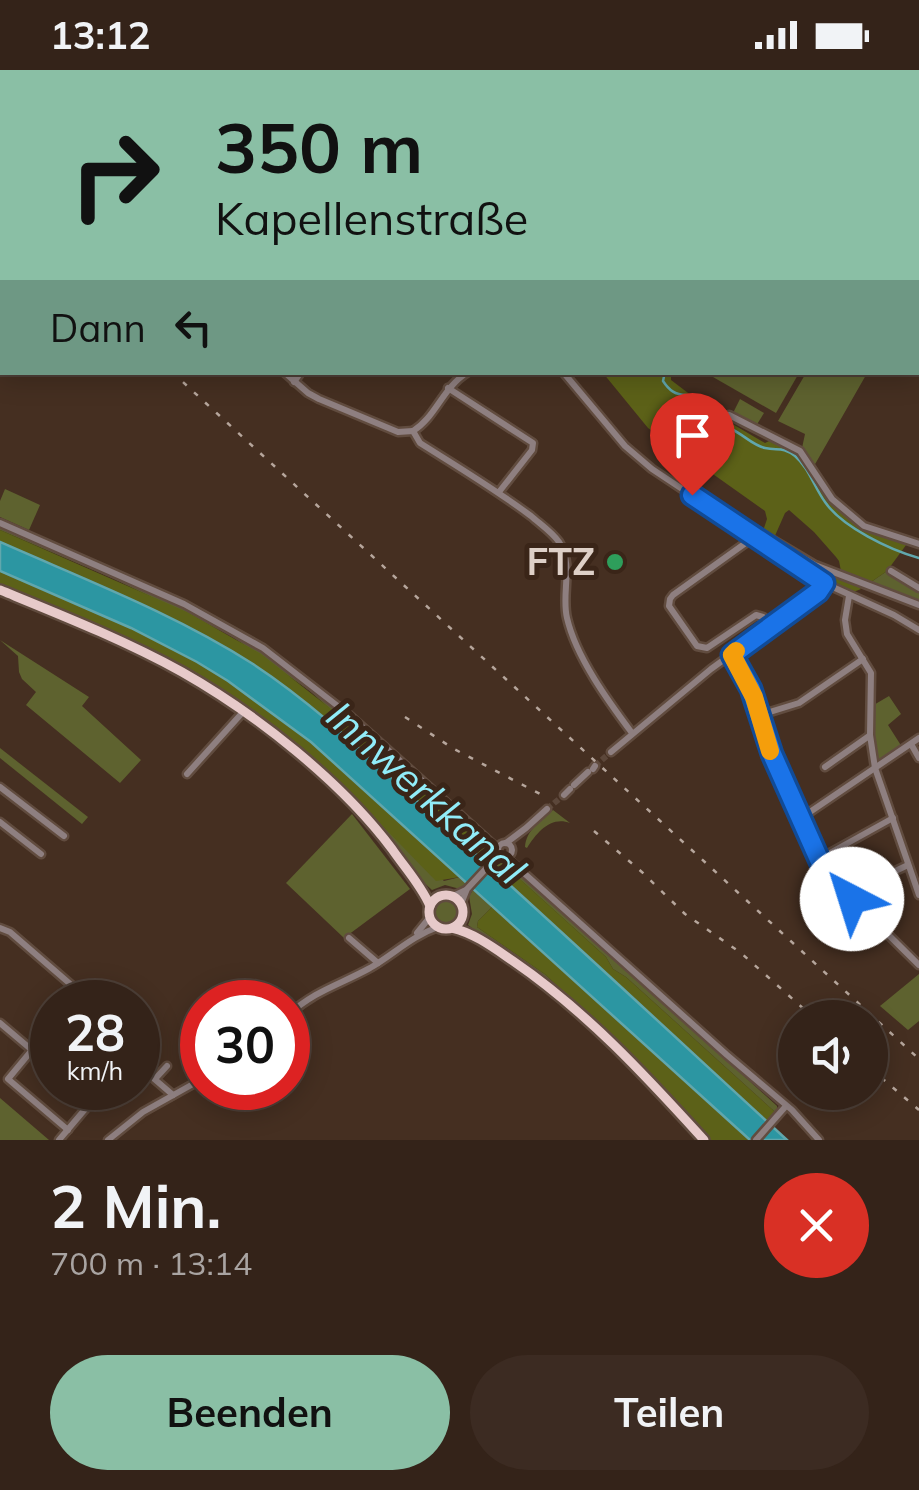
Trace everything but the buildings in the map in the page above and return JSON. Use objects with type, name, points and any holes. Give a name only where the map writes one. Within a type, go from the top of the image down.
[{"type":"main road","points":[[0,590],[152,656],[243,712],[294,750],[364,815],[415,880],[438,927],[452,928],[486,943]]},
{"type":"main road","points":[[415,880],[439,897],[451,896],[461,904],[466,926],[584,1017],[638,1067],[704,1140]]},
{"type":"main road","points":[[430,911],[439,897]]},
{"type":"main road","points":[[452,928],[462,918]]},
{"type":"street","points":[[287,375],[314,396],[402,433],[422,426],[448,388],[464,375]]},
{"type":"street","points":[[294,382],[299,375]]},
{"type":"street","points":[[565,375],[633,454],[824,583],[919,630]]},
{"type":"street","points":[[448,388],[534,445],[499,492]]},
{"type":"street","points":[[729,415],[800,452],[832,499],[864,526],[919,544]]},
{"type":"street","points":[[413,432],[420,443],[499,492],[551,533],[564,550],[565,610],[570,631],[632,733]]},
{"type":"street","points":[[0,522],[197,610],[263,648],[348,714],[505,850],[539,886],[778,1099]]},
{"type":"street","points":[[740,528],[748,525],[816,564],[919,605]]},
{"type":"street","points":[[754,537],[672,596],[669,606],[702,649],[754,616],[760,615],[771,625]]},
{"type":"street","points":[[892,571],[919,588]]},
{"type":"street","points":[[611,752],[818,592],[824,583]]},
{"type":"street","points":[[849,596],[846,634],[871,674],[870,735],[875,768],[919,894]]},
{"type":"street","points":[[732,655],[751,689],[772,754],[829,876],[919,964]]},
{"type":"street","points":[[760,715],[799,704],[863,659]]},
{"type":"street","points":[[187,774],[243,712]]},
{"type":"street","points":[[826,766],[870,735]]},
{"type":"street","points":[[800,817],[919,738]]},
{"type":"street","points":[[910,744],[919,758]]},
{"type":"street","points":[[569,790],[592,769]]},
{"type":"street","points":[[0,787],[64,836]]},
{"type":"street","points":[[461,904],[467,889],[547,809]]},
{"type":"street","points":[[819,859],[892,818]]},
{"type":"street","points":[[0,822],[42,854]]},
{"type":"street","points":[[852,899],[908,865]]},
{"type":"street","points":[[451,896],[467,889]]},
{"type":"street","points":[[413,938],[430,911]]},
{"type":"street","points":[[310,998],[438,927]]},
{"type":"street","points":[[0,928],[10,932],[66,980]]},
{"type":"street","points":[[349,938],[378,963]]},
{"type":"street","points":[[0,1023],[30,1048]]},
{"type":"street","points":[[30,1052],[8,1079],[30,1098]]},
{"type":"street","points":[[160,1074],[167,1066]]},
{"type":"street","points":[[160,1085],[173,1095]]},
{"type":"street","points":[[108,1140],[143,1112],[180,1091]]},
{"type":"street","points":[[44,1110],[68,1130]]},
{"type":"street","points":[[60,1140],[85,1110]]},
{"type":"street","points":[[756,1140],[783,1110]]},
{"type":"street","points":[[790,1110],[819,1140]]},
{"type":"green space","points":[[605,375],[671,375],[671,380],[717,415],[765,443],[771,440],[796,451],[825,493],[854,520],[909,541],[887,571],[871,582],[841,571],[836,557],[789,510],[774,538],[763,531],[765,511],[648,428]]},
{"type":"green space","points":[[710,375],[797,375],[776,413]]},
{"type":"green space","points":[[805,375],[866,375],[814,466],[802,448],[805,434],[778,421]]},
{"type":"green space","points":[[740,399],[764,413],[756,426],[733,413]]},
{"type":"green space","points":[[5,489],[40,505],[29,530],[0,517]]},
{"type":"green space","points":[[0,526],[144,587],[248,642],[336,707],[426,792],[310,691],[230,635],[0,530]]},
{"type":"green space","points":[[0,530],[189,613],[261,654],[331,709],[462,824],[469,842],[466,845],[338,729],[256,666],[163,614],[0,542]]},
{"type":"green space","points":[[797,557],[850,578],[861,589],[851,593]]},
{"type":"green space","points":[[0,571],[145,634],[227,680],[318,749],[460,877],[436,881],[323,768],[232,698],[126,639],[0,584]]},
{"type":"green space","points":[[887,571],[919,591],[919,603],[871,582]]},
{"type":"green space","points":[[0,585],[116,634],[176,663],[221,690],[306,754],[444,881],[460,877],[467,884],[460,889],[445,885],[432,890],[365,812],[314,763],[155,654]]},
{"type":"green space","points":[[0,640],[89,697],[82,706],[141,760],[120,783],[26,705],[36,692],[22,679],[18,656]]},
{"type":"green space","points":[[889,696],[901,714],[888,725],[902,747],[878,763],[872,736],[872,706]]},
{"type":"green space","points":[[0,748],[88,817],[82,824],[0,758]]},
{"type":"green space","points":[[553,810],[570,823],[551,824],[525,847],[531,831]]},
{"type":"green space","points":[[352,814],[410,889],[344,938],[286,883]]},
{"type":"green space","points":[[462,824],[492,849],[485,863],[466,845],[468,835]]},
{"type":"green space","points":[[503,861],[511,864],[777,1110],[613,969],[606,957],[511,872],[502,878],[492,869]]},
{"type":"green space","points":[[511,871],[606,957],[613,969],[775,1112],[767,1121],[502,878]]},
{"type":"green space","points":[[473,890],[492,907],[477,927],[546,975],[590,1018],[468,925],[472,914],[469,896]]},
{"type":"green space","points":[[446,899],[455,903],[459,912],[455,921],[446,925],[437,921],[433,912],[437,903]]},
{"type":"green space","points":[[492,907],[750,1140],[711,1140],[546,975],[477,927]]},
{"type":"green space","points":[[919,974],[919,1021],[908,1030],[888,1013],[887,1000]]},
{"type":"green space","points":[[0,1098],[49,1140],[0,1140]]},
{"type":"water","points":[[0,542],[161,613],[279,682],[375,763],[787,1140],[750,1140],[311,742],[197,662],[131,628],[0,571]]},
{"type":"waterway","points":[[664,375],[663,381],[668,387],[686,395]]},
{"type":"waterway","points":[[716,424],[760,447],[791,453],[804,466],[825,502],[843,520],[881,543],[919,558]]},
{"type":"tunnel","points":[[595,766],[611,752]]},
{"type":"tunnel","points":[[547,809],[564,795]]},
{"type":"railway","points":[[175,375],[919,1059]]},
{"type":"railway","points":[[405,717],[454,749],[542,795]]},
{"type":"railway","points":[[594,831],[685,914],[741,953],[794,1000]]},
{"type":"railway","points":[[888,1083],[919,1110]]},
{"type":"slow traffic","points":[[736,651],[732,655],[754,697],[770,751]]},
{"type":"place","name":"FTZ","points":[[615,562]]},
{"type":"route","points":[[692,495],[824,583],[818,592],[732,655],[751,689],[772,754],[822,866],[852,899]]},
{"type":"water label","name":"Innwerkkanal","points":[[426,793]]}]
